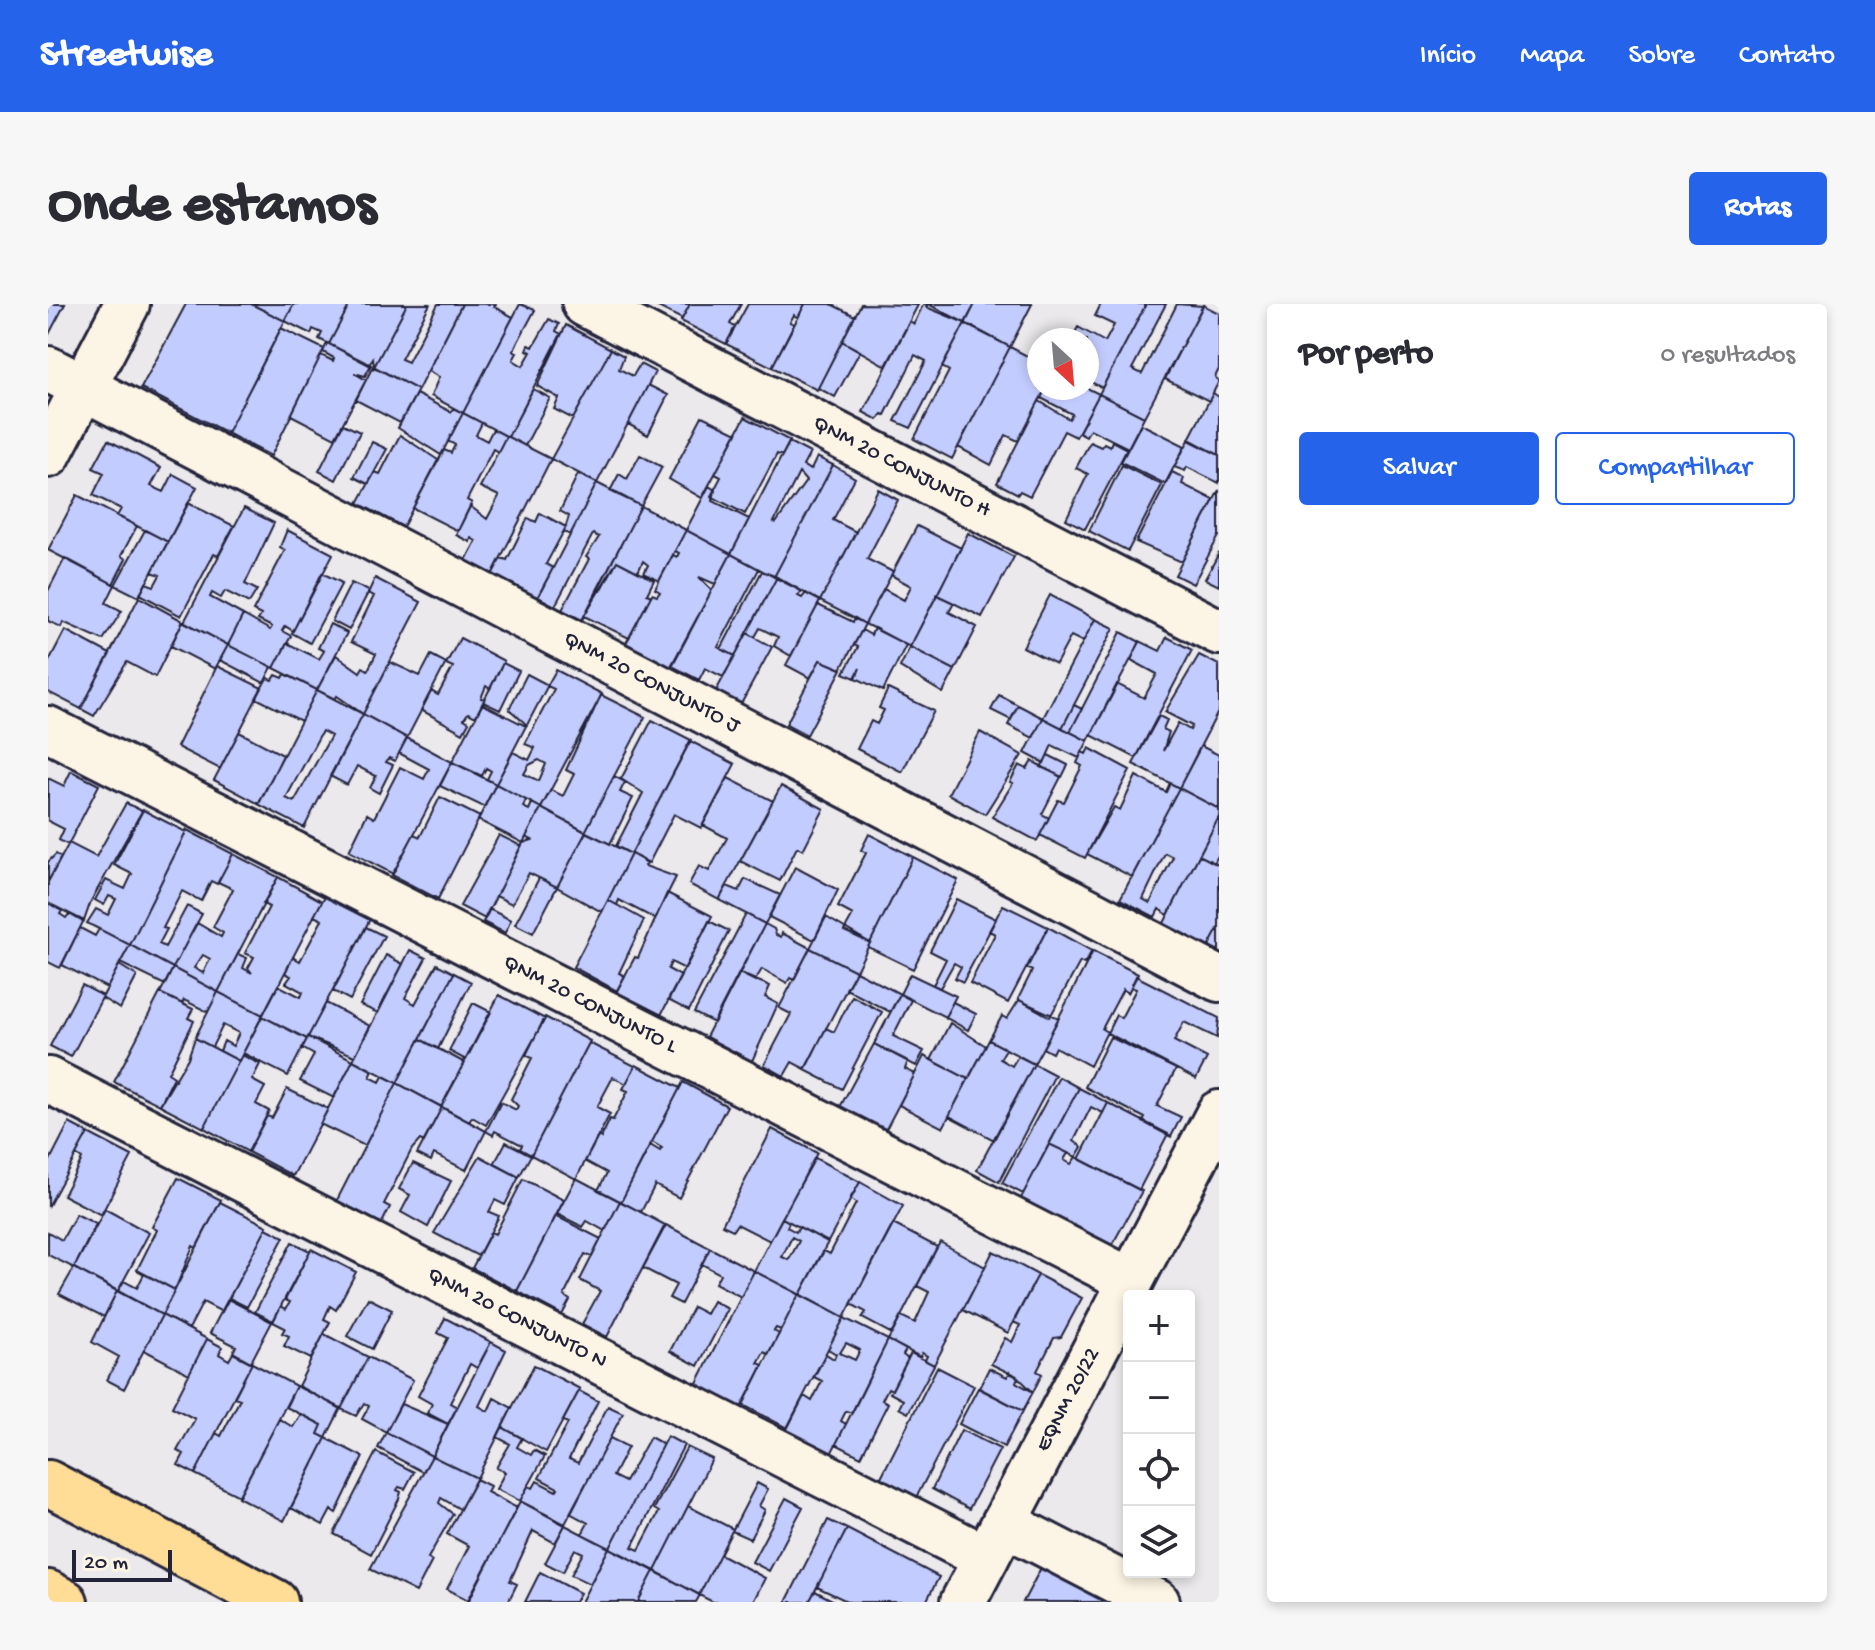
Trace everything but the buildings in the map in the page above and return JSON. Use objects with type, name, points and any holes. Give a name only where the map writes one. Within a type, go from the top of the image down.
[{"type":"main road","points":[[48,1483],[275,1602]]},
{"type":"main road","points":[[48,1593],[65,1602]]},
{"type":"street","points":[[48,455],[66,378],[127,304]]},
{"type":"street","name":"QNM 20 CONJUNTO H","points":[[585,304],[1219,632]]},
{"type":"street","name":"QNM 20 CONJUNTO J","points":[[66,378],[1219,979]]},
{"type":"street","name":"QNM 20 CONJUNTO L","points":[[48,729],[1131,1281]]},
{"type":"street","name":"QNM 20 CONJUNTO N","points":[[48,1080],[995,1540],[1157,1602]]},
{"type":"street","name":"EQNM 20/22","points":[[963,1602],[1219,1113]]}]
